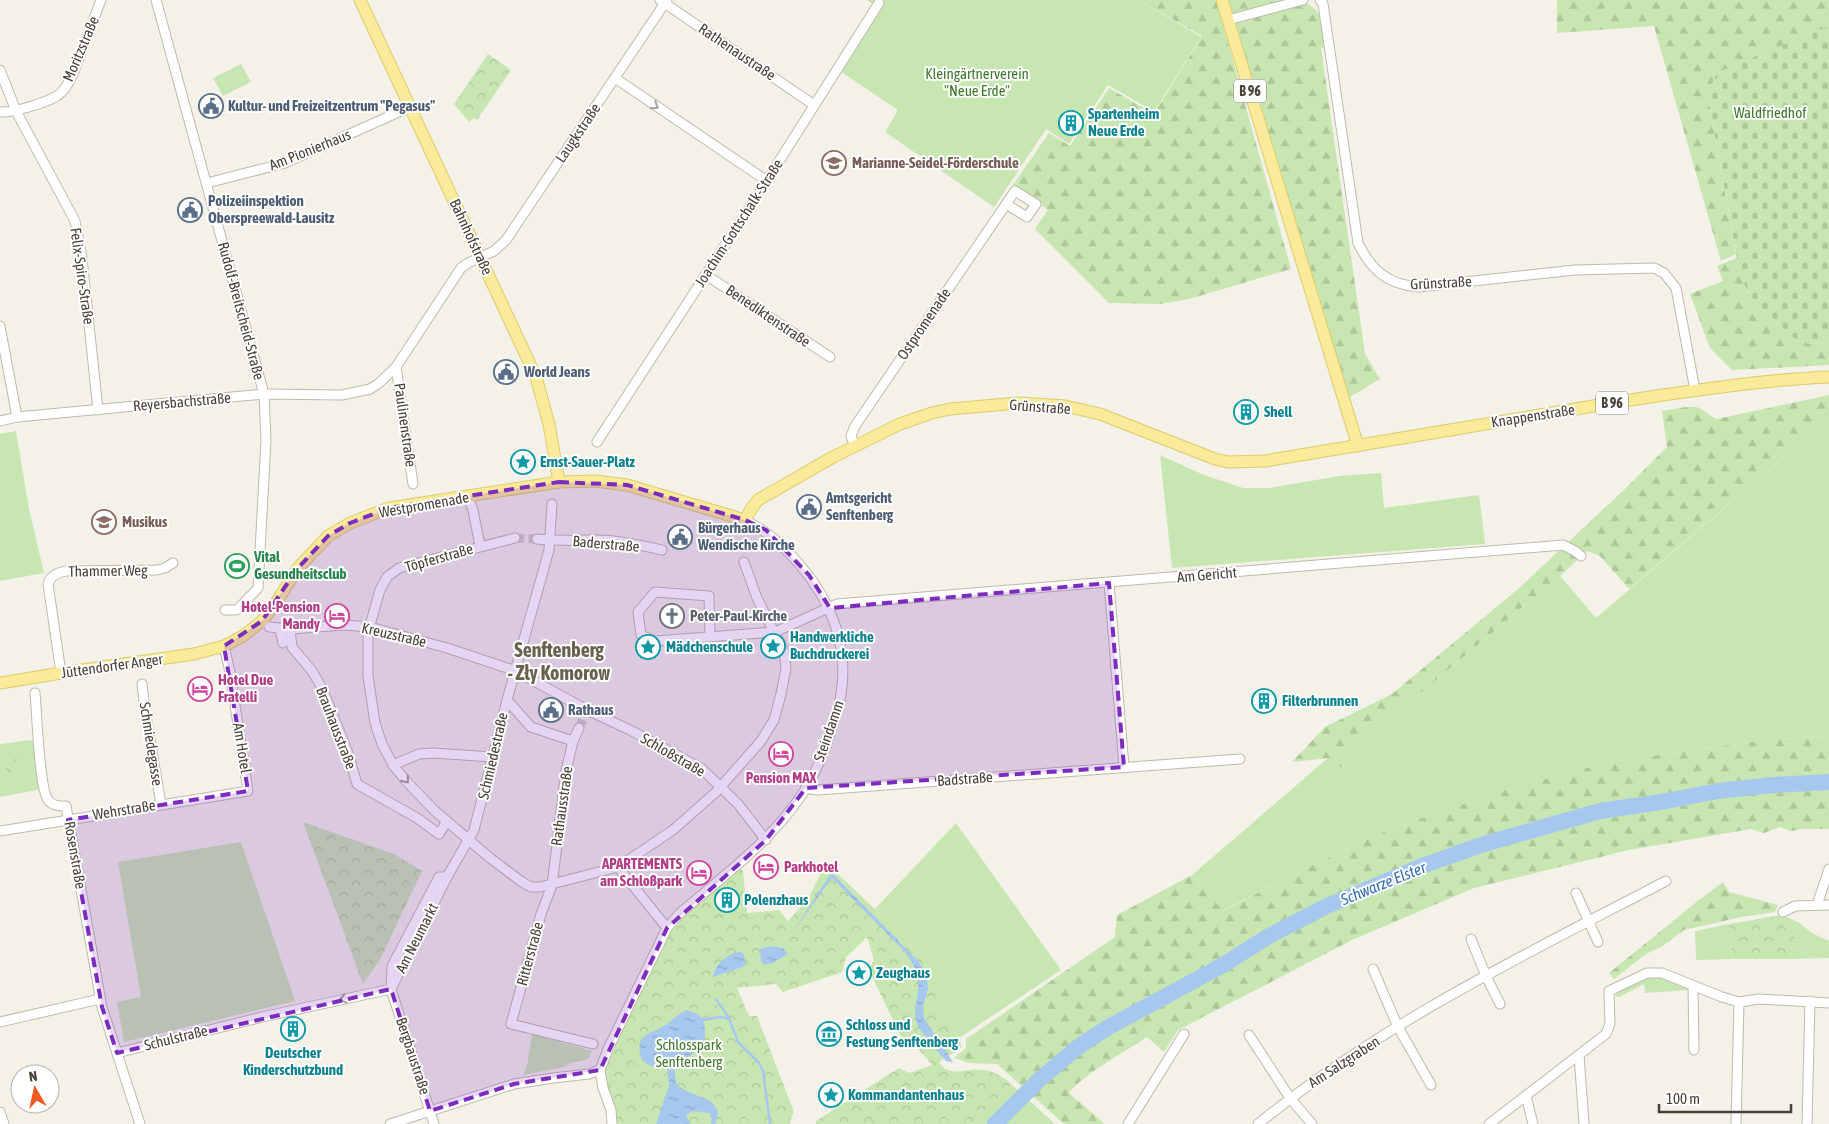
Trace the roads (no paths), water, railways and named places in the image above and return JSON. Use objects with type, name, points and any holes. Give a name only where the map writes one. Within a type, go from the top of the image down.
[{"type":"main road","name":"Bahnhofstraße","points":[[360,0],[536,377],[549,424],[559,482]]},
{"type":"main road","name":"B 96","points":[[1222,0],[1358,446]]},
{"type":"main road","name":"Knappenstraße","points":[[1358,446],[1695,390],[1758,382],[1829,377]]},
{"type":"main road","name":"Grünstraße","points":[[745,520],[758,500],[855,446],[900,424],[950,409],[1018,403],[1065,406],[1100,414],[1228,462],[1266,461],[1358,446]]},
{"type":"main road","name":"Steindamm","points":[[559,482],[595,481],[627,485],[745,520]]},
{"type":"main road","name":"Westpromenade","points":[[224,646],[244,636],[262,621],[278,600],[297,569],[318,546],[339,529],[389,508],[559,482]]},
{"type":"main road","name":"Jüttendorfer Anger","points":[[0,684],[61,673],[194,654],[224,646]]},
{"type":"street","name":"Moritzstraße","points":[[0,112],[16,111],[57,96],[68,85],[102,0]]},
{"type":"street","name":"Rudolf-Breitscheid-Straße","points":[[156,0],[264,394],[266,440],[258,588],[237,610],[225,610]]},
{"type":"street","points":[[1228,20],[1302,0]]},
{"type":"street","name":"Grünstraße","points":[[1320,0],[1323,4],[1358,243],[1365,259],[1392,282],[1419,287],[1575,270],[1654,268],[1664,273],[1676,288],[1695,390]]},
{"type":"street","name":"Laugkstraße","points":[[480,257],[494,251],[506,240],[615,78],[664,1]]},
{"type":"street","name":"Rathenaustraße","points":[[664,1],[814,105]]},
{"type":"street","name":"Joachim-Gottschalk-Straße","points":[[597,442],[767,181],[879,4]]},
{"type":"street","name":"Felix-Spiro-Straße","points":[[0,70],[16,111],[75,221],[82,258],[98,410]]},
{"type":"street","points":[[615,78],[767,181]]},
{"type":"street","name":"Am Pionierhaus","points":[[207,183],[285,163],[410,107]]},
{"type":"street","name":"Ostpromenade","points":[[855,446],[851,436],[854,426],[1006,204]]},
{"type":"street","name":"Reyersbachstraße","points":[[0,421],[17,417],[264,394],[326,396],[358,393],[378,384],[396,367],[461,268],[480,257]]},
{"type":"street","name":"Benediktenstraße","points":[[706,275],[830,357]]},
{"type":"street","points":[[0,326],[17,417]]},
{"type":"street","name":"Paulinenstraße","points":[[396,367],[413,484]]},
{"type":"street","points":[[468,497],[473,510],[480,546]]},
{"type":"street","points":[[546,540],[552,504]]},
{"type":"street","name":"Steindamm","points":[[600,1070],[608,1048],[667,928],[680,914],[766,840],[806,787],[824,754],[842,694],[840,640],[829,608],[809,575],[786,549],[766,530],[745,520]]},
{"type":"street","name":"Töpferstraße","points":[[470,840],[418,795],[393,765],[382,744],[375,723],[368,676],[370,627],[380,590],[387,577],[399,568],[515,538]]},
{"type":"street","name":"Baderstraße","points":[[546,540],[597,540],[662,550]]},
{"type":"street","name":"Schmiedestraße","points":[[470,840],[481,809],[489,757],[529,623],[546,540]]},
{"type":"street","name":"Am Gericht","points":[[710,637],[709,596],[655,592],[638,612],[641,635],[655,641],[710,637],[775,632],[837,604],[1563,545],[1581,556]]},
{"type":"street","points":[[470,840],[490,858],[531,887],[552,885],[618,867],[673,830],[721,787],[761,741],[774,720],[786,668],[784,652],[757,598],[744,562]]},
{"type":"street","name":"Thammer Weg","points":[[61,673],[48,584],[50,578],[55,574],[66,571],[157,570],[173,563]]},
{"type":"street","points":[[1109,582],[1124,768]]},
{"type":"street","name":"Kreuzstraße","points":[[269,627],[285,629],[344,625],[370,627],[439,645],[516,671],[586,713]]},
{"type":"street","name":"Brauhausstraße","points":[[285,629],[287,642],[312,671],[322,688],[347,750],[357,784],[417,818],[439,834],[448,821]]},
{"type":"street","name":"Am Hotel","points":[[224,646],[230,672],[248,791]]},
{"type":"street","name":"Schmiedegasse","points":[[142,684],[144,710],[161,804]]},
{"type":"street","name":"Rosenstraße","points":[[35,693],[39,752],[47,798],[56,805],[66,806],[100,999]]},
{"type":"street","points":[[506,700],[531,727],[571,740]]},
{"type":"street","name":"Schloßstraße","points":[[586,713],[630,730],[701,768],[738,804],[766,840]]},
{"type":"street","name":"Rathausstraße","points":[[552,885],[564,779],[571,740],[579,728]]},
{"type":"street","points":[[393,765],[419,754],[434,753],[489,757]]},
{"type":"street","name":"Badstraße","points":[[806,787],[818,790],[1240,759]]},
{"type":"street","name":"Wehrstraße","points":[[0,831],[248,791]]},
{"type":"street","name":"Am Neumarkt","points":[[391,989],[392,966],[439,877],[447,877],[470,840]]},
{"type":"street","points":[[618,867],[667,928]]},
{"type":"street","points":[[1817,905],[1829,869]]},
{"type":"street","name":"Am Salzgraben","points":[[1258,1124],[1290,1098],[1398,1027],[1486,976],[1666,881]]},
{"type":"street","name":"Ritterstraße","points":[[552,885],[541,914],[512,1024],[593,1044]]},
{"type":"street","points":[[1576,893],[1598,942]]},
{"type":"street","points":[[1784,912],[1795,906],[1829,904]]},
{"type":"street","points":[[1471,939],[1500,1004]]},
{"type":"street","points":[[1373,968],[1398,1027],[1431,1085]]},
{"type":"street","points":[[1489,1124],[1606,1034],[1610,1024],[1609,991],[1647,973],[1662,973],[1739,1002],[1758,999],[1829,1003]]},
{"type":"street","points":[[1693,986],[1694,1050]]},
{"type":"street","name":"Schulstraße","points":[[117,1053],[391,989]]},
{"type":"street","name":"Bergbaustraße","points":[[391,989],[434,1124]]},
{"type":"street","points":[[0,1022],[100,999],[140,1124]]},
{"type":"street","points":[[1806,1124],[1810,1001]]},
{"type":"street","points":[[1736,1124],[1739,1002]]},
{"type":"street","points":[[1128,1124],[1184,1034]]},
{"type":"street","name":"Am Salzgraben","points":[[1249,1035],[1290,1098],[1312,1124]]},
{"type":"street","points":[[1579,1055],[1584,1124]]},
{"type":"street","points":[[390,1124],[514,1084],[589,1074],[600,1070],[603,1088],[611,1110],[612,1124]]},
{"type":"street","points":[[1526,1096],[1533,1124]]},
{"type":"street","points":[[0,1112],[4,1124]]},
{"type":"water","points":[[833,874],[919,962],[927,976],[928,989],[923,1007],[924,1018],[953,1062],[946,1061],[925,1036],[916,1021],[918,984],[914,966],[902,949],[832,878],[790,936],[830,875]]},
{"type":"water","points":[[772,946],[783,948],[787,953],[773,963],[764,965],[761,961],[760,949]]},
{"type":"water","points":[[739,952],[743,953],[745,966],[713,977],[716,968],[722,961],[730,955]]},
{"type":"water","points":[[687,1010],[703,1020],[705,1037],[703,1044],[698,1050],[674,1064],[676,1083],[689,1092],[712,1103],[718,1115],[715,1124],[711,1124],[712,1119],[709,1113],[693,1111],[687,1114],[691,1124],[656,1124],[669,1086],[667,1067],[654,1067],[642,1060],[640,1051],[641,1040],[644,1036],[667,1024]]},
{"type":"waterway","name":"Schwarze Elster","points":[[995,1124],[1040,1079],[1078,1047],[1107,1028],[1223,965],[1269,936],[1327,906],[1422,866],[1484,844],[1600,811],[1718,791],[1773,785],[1829,782]]},
{"type":"waterway","points":[[716,999],[729,1018],[738,1042],[759,1063],[763,1071],[770,1124]]},
{"type":"waterway","points":[[703,1020],[719,1017],[728,1018]]},
{"type":"tunnel","points":[[515,538],[537,539]]},
{"type":"tunnel","points":[[579,728],[584,716]]},
{"type":"place","name":"Kultur- und Freizeitzentrum \"Pegasus\"","points":[[211,106]]},
{"type":"place","name":"Spartenheim Neue Erde","points":[[1071,123]]},
{"type":"place","name":"Marianne-Seidel-Förderschule","points":[[834,163]]},
{"type":"place","name":"Polizeiinspektion Oberspreewald-Lausitz","points":[[190,210]]},
{"type":"place","name":"World Jeans","points":[[506,372]]},
{"type":"place","name":"Shell","points":[[1246,412]]},
{"type":"place","name":"Ernst-Sauer-Platz","points":[[523,462]]},
{"type":"place","name":"Amtsgericht Senftenberg","points":[[809,507]]},
{"type":"place","name":"Musikus","points":[[104,522]]},
{"type":"place","name":"Bürgerhaus Wendische Kirche","points":[[680,537]]},
{"type":"place","name":"Vital Gesundheitsclub","points":[[237,566]]},
{"type":"place","name":"Hotel-Pension Mandy","points":[[337,616]]},
{"type":"place","name":"Peter-Paul-Kirche","points":[[672,616]]},
{"type":"place","name":"Handwerkliche Buchdruckerei","points":[[773,646]]},
{"type":"place","name":"Mädchenschule","points":[[648,647]]},
{"type":"place","name":"Hotel Due Fratelli","points":[[200,689]]},
{"type":"place","name":"Filterbrunnen","points":[[1264,701]]},
{"type":"place","name":"Rathaus","points":[[551,710]]},
{"type":"place","name":"Pension MAX","points":[[781,754]]},
{"type":"place","name":"Parkhotel","points":[[766,867]]},
{"type":"place","name":"APARTEMENTS am Schloßpark","points":[[699,873]]},
{"type":"place","name":"Polenzhaus","points":[[727,900]]},
{"type":"place","name":"Zeughaus","points":[[859,973]]},
{"type":"place","name":"Deutscher Kinderschutzbund","points":[[293,1029]]},
{"type":"place","name":"Schloss und Festung Senftenberg","points":[[829,1034]]},
{"type":"place","name":"Kommandantenhaus","points":[[831,1095]]},
{"type":"district","name":"Senftenberg - Zły Komorow","points":[[559,662]]},
{"type":"park label","name":"Kleingärtnerverein \"Neue Erde\"","points":[[977,82]]},
{"type":"park label","name":"Waldfriedhof","points":[[1770,113]]},
{"type":"park label","name":"Schlosspark Senftenberg","points":[[689,1054]]}]
